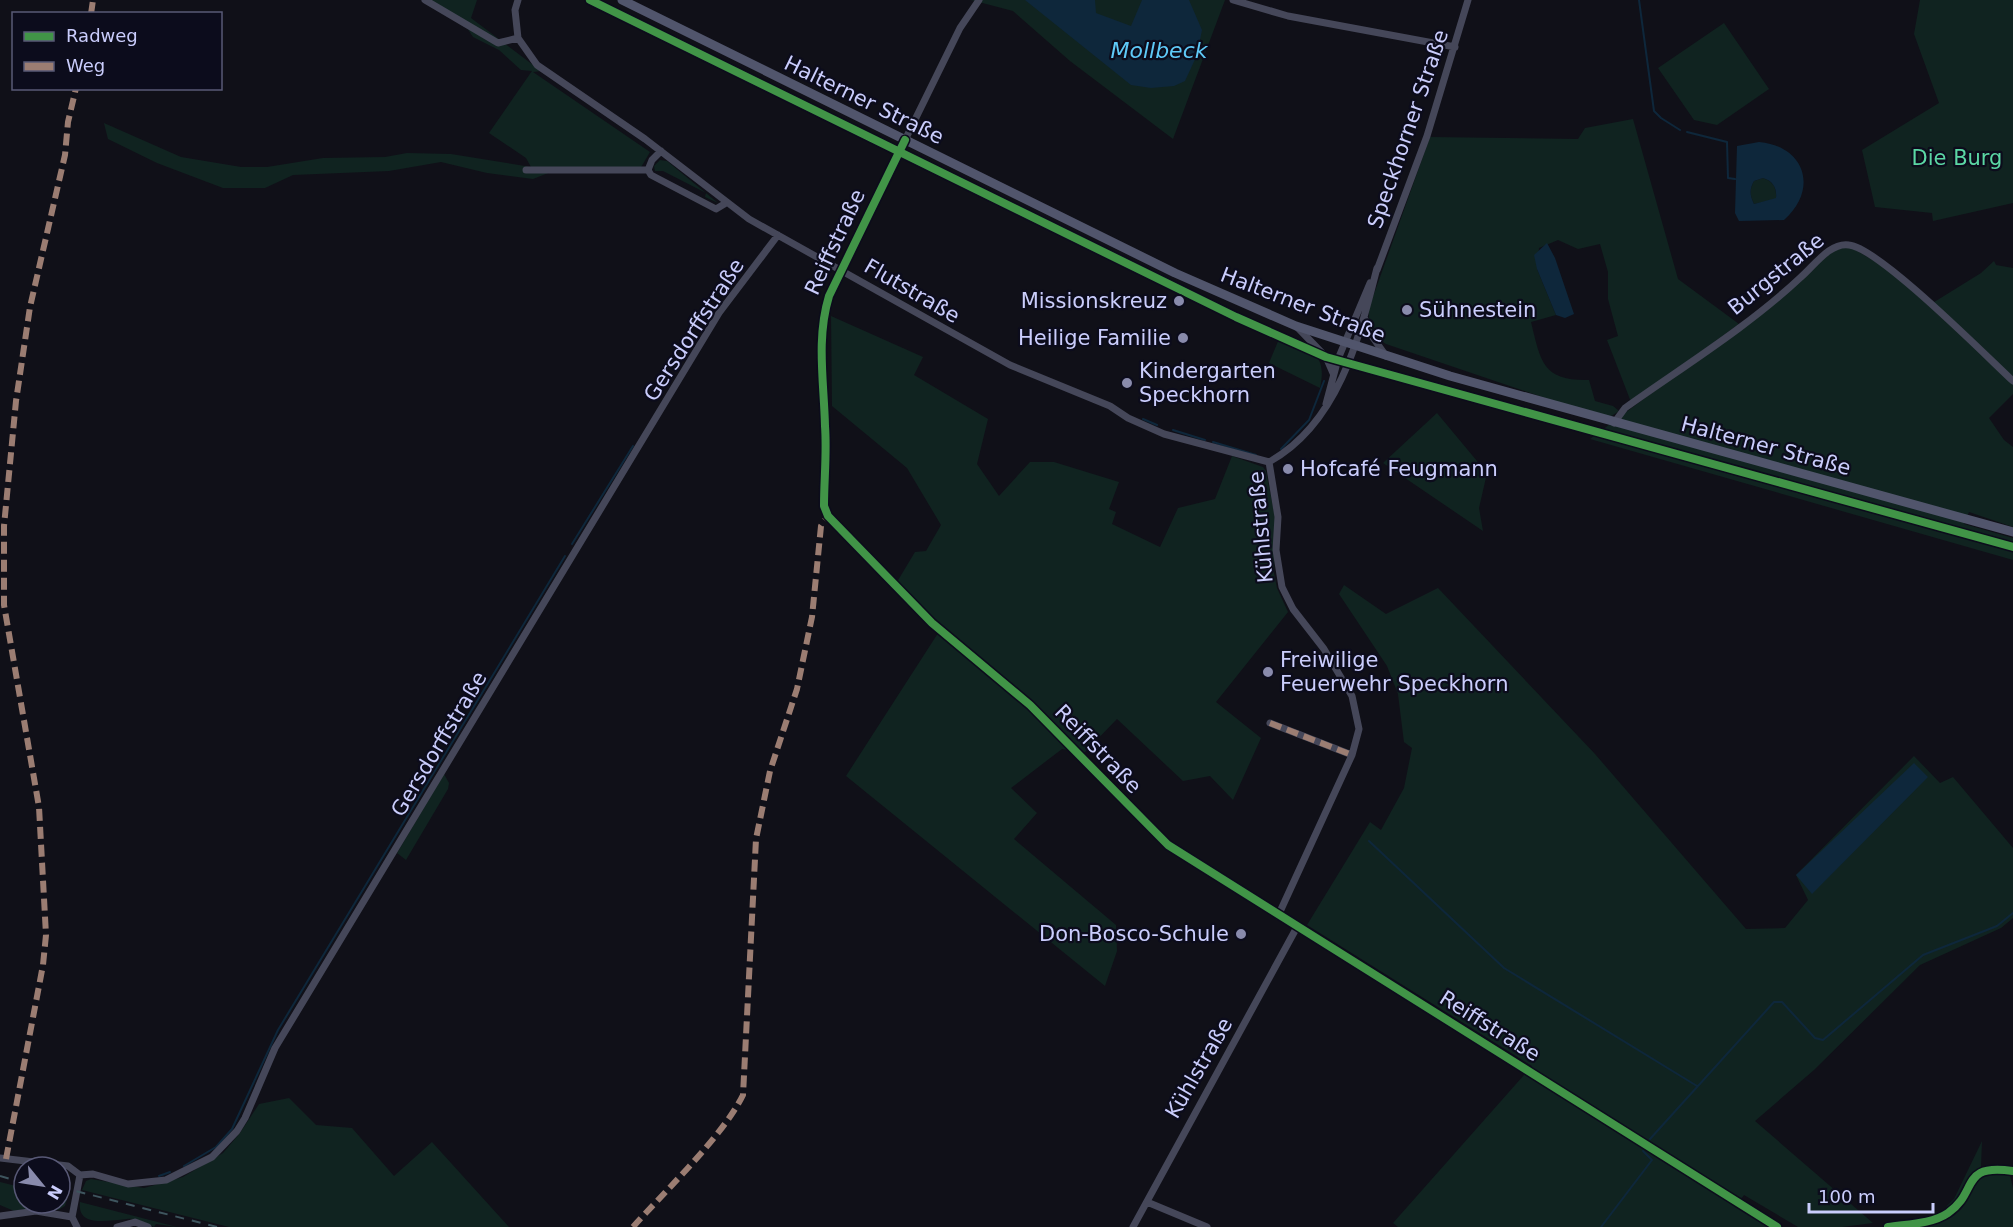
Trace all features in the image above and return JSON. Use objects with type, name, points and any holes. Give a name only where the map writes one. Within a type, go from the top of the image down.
[{"type":"main road","name":"Halterner Straße","points":[[622,0],[1174,273],[1296,326],[1388,358],[1614,423],[2013,532]]},
{"type":"street","points":[[425,0],[498,43],[518,38],[515,10],[518,0]]},
{"type":"street","points":[[905,140],[960,28],[979,0]]},
{"type":"street","points":[[1233,0],[1288,16],[1455,47]]},
{"type":"street","name":"Speckhorner Straße","points":[[1344,343],[1377,268],[1427,136],[1468,0]]},
{"type":"street","name":"Flutstraße","points":[[518,38],[537,65],[661,151],[726,203],[778,235],[1010,365],[1110,406],[1128,418],[1164,434],[1269,462]]},
{"type":"street","points":[[648,170],[652,160],[661,151]]},
{"type":"street","name":"Reiffstraße","points":[[896,156],[841,269],[823,314],[820,346],[826,429],[824,506],[828,516],[932,623],[1030,705],[1168,845],[1777,1227]]},
{"type":"street","points":[[525,170],[648,170]]},
{"type":"street","points":[[648,170],[651,175],[716,209],[726,203]]},
{"type":"street","name":"Gersdorffstraße","points":[[0,1158],[68,1166],[80,1175],[93,1174],[128,1184],[166,1180],[212,1157],[237,1131],[276,1048],[397,846],[719,313],[778,235]]},
{"type":"street","name":"Burgstraße","points":[[1614,423],[1625,408],[1792,285],[1826,254],[1840,245],[1858,247],[1892,270],[2013,381]]},
{"type":"street","name":"Speckhorner Straße","points":[[1355,347],[1377,268]]},
{"type":"street","points":[[1364,318],[1373,337],[1388,358]]},
{"type":"street","points":[[1296,326],[1326,357],[1333,374]]},
{"type":"street","name":"Kühlstraße","points":[[1325,407],[1344,343]]},
{"type":"street","name":"Kühlstraße","points":[[1278,916],[1352,755],[1359,729],[1352,696],[1324,649],[1293,609],[1282,587],[1276,550],[1278,517],[1269,462],[1298,440],[1325,407],[1333,396],[1355,347]]},
{"type":"street","points":[[1270,723],[1352,755]]},
{"type":"street","name":"Kühlstraße","points":[[1133,1227],[1148,1202],[1167,1159],[1296,927]]},
{"type":"street","points":[[1888,1227],[1932,1221],[1947,1214],[1961,1199],[1973,1178],[1987,1169],[2013,1171]]},
{"type":"street","points":[[77,1227],[72,1217],[80,1175]]},
{"type":"street","points":[[1148,1202],[1207,1227]]},
{"type":"street","points":[[0,1216],[36,1211],[72,1217]]},
{"type":"street","points":[[117,1227],[135,1222],[148,1227]]},
{"type":"green space","points":[[431,0],[477,0],[471,18],[541,71],[533,72],[650,152],[640,169],[561,168],[533,179],[487,173],[441,162],[389,171],[293,175],[265,188],[223,188],[157,163],[108,139],[104,123],[181,157],[241,167],[267,167],[323,158],[385,157],[407,153],[451,154],[531,167],[526,158],[489,133],[532,71],[521,70],[499,50],[473,37],[463,22]]},
{"type":"green space","points":[[971,0],[1225,0],[1173,139],[1070,61],[1013,11]]},
{"type":"green space","name":"Die Burg","points":[[1920,0],[2013,0],[2013,203],[1933,221],[1932,213],[1875,207],[1862,150],[1939,103],[1914,34]]},
{"type":"green space","points":[[1724,23],[1769,89],[1717,125],[1694,120],[1658,68]]},
{"type":"green space","points":[[1633,119],[1678,279],[1739,324],[1631,402],[1607,340],[1618,336],[1608,299],[1608,272],[1600,244],[1578,249],[1558,240],[1539,248],[1537,269],[1556,315],[1531,322],[1538,348],[1546,367],[1553,373],[1562,377],[1589,380],[1595,401],[1613,406],[1619,411],[1607,419],[1386,344],[1378,337],[1370,324],[1369,308],[1430,137],[1578,139],[1585,128]]},
{"type":"green space","points":[[660,160],[667,161],[706,193],[663,171],[655,171],[654,166]]},
{"type":"green space","points":[[1763,178],[1774,186],[1776,199],[1754,204],[1751,187],[1754,181]]},
{"type":"green space","points":[[706,193],[718,203],[705,197]]},
{"type":"green space","points":[[1841,246],[1849,246],[1891,271],[2013,382],[2013,394],[1989,418],[2004,440],[2013,447],[2013,527],[1969,512],[1964,524],[2013,538],[2013,560],[1590,439],[1739,328],[1826,254]]},
{"type":"green space","points":[[1994,261],[1996,265],[2013,268],[2013,379],[1931,304],[1981,273]]},
{"type":"green space","points":[[831,316],[923,357],[914,375],[988,419],[977,464],[999,496],[1030,462],[1054,462],[1119,482],[1109,509],[1116,512],[1112,524],[1160,547],[1178,508],[1215,499],[1232,456],[1263,467],[1266,471],[1276,522],[1274,573],[1277,588],[1288,612],[1216,702],[1261,738],[1233,800],[1210,776],[1183,781],[1117,719],[1084,753],[1062,749],[1011,788],[1037,813],[1014,839],[1116,925],[1117,951],[1105,986],[846,776],[942,627],[897,582],[915,552],[926,551],[941,525],[907,468],[832,406]]},
{"type":"green space","points":[[1279,339],[1314,354],[1321,366],[1320,388],[1269,363]]},
{"type":"green space","points":[[1437,413],[1487,473],[1479,508],[1483,531],[1383,463]]},
{"type":"green space","points":[[1344,585],[1386,614],[1438,588],[1595,754],[1746,929],[1785,928],[1808,900],[1796,875],[1914,756],[1940,783],[1953,777],[2013,848],[2013,918],[2001,928],[1920,965],[1814,1070],[1755,1121],[1873,1223],[1842,1227],[1798,1227],[1744,1195],[1735,1207],[1769,1227],[1398,1227],[1393,1223],[1532,1066],[1307,925],[1370,822],[1381,830],[1404,788],[1412,748],[1404,742],[1398,694],[1387,666],[1339,594]]},
{"type":"green space","points":[[444,774],[449,783],[448,789],[406,860],[397,853]]},
{"type":"green space","points":[[289,1098],[316,1125],[352,1128],[394,1176],[432,1142],[509,1227],[229,1227],[82,1190],[86,1181],[91,1179],[144,1188],[183,1177],[223,1153],[240,1133],[259,1104]]},
{"type":"green space","points":[[1982,1141],[1981,1167],[1971,1177],[1956,1201],[1946,1207],[1954,1199]]},
{"type":"green space","points":[[1995,1173],[2010,1176],[2013,1188],[2013,1227],[1916,1227],[1947,1217],[1960,1204],[1979,1177]]},
{"type":"green space","points":[[0,1182],[12,1185],[12,1210],[0,1205]]},
{"type":"green space","points":[[80,1202],[177,1227],[156,1224],[154,1227],[130,1219],[94,1221],[83,1215]]},
{"type":"water","name":"Mollbeck","points":[[1025,0],[1095,0],[1096,13],[1131,26],[1142,0],[1189,0],[1202,30],[1197,55],[1185,81],[1174,86],[1151,88],[1131,85]]},
{"type":"water","points":[[1759,142],[1775,145],[1796,160],[1802,171],[1804,183],[1795,208],[1784,220],[1739,221],[1735,213],[1737,146]],"holes":[[[1763,178],[1774,185],[1776,198],[1754,204],[1751,187],[1754,181]]]},
{"type":"water","points":[[1547,243],[1555,258],[1574,314],[1565,318],[1556,315],[1537,269],[1534,255]]},
{"type":"water","points":[[1914,763],[1928,777],[1812,894],[1796,875]]},
{"type":"waterway","points":[[1639,0],[1654,111],[1680,130]]},
{"type":"waterway","points":[[1687,132],[1727,142],[1728,178],[1735,179]]},
{"type":"waterway","points":[[1281,449],[1309,420],[1324,381]]},
{"type":"waterway","points":[[1143,419],[1157,425]]},
{"type":"waterway","points":[[1173,430],[1205,440]]},
{"type":"waterway","points":[[1213,442],[1256,455]]},
{"type":"waterway","points":[[572,544],[633,446]]},
{"type":"waterway","points":[[184,1166],[216,1147],[232,1129],[278,1030],[565,556]]},
{"type":"waterway","points":[[1369,841],[1504,968],[1697,1086]]},
{"type":"waterway","points":[[1650,1139],[1774,1002],[1782,1002],[1815,1038],[1823,1040],[1923,955],[1997,926],[2013,913]]},
{"type":"waterway","points":[[1601,1227],[1652,1160],[1643,1151]]},
{"type":"waterway","points":[[159,1176],[170,1172]]},
{"type":"railway","points":[[0,1176],[12,1180]]},
{"type":"railway","points":[[72,1190],[217,1227]]},
{"type":"marked path","points":[[91,12],[93,0]]},
{"type":"marked path","points":[[6,1159],[43,965],[46,935],[39,807],[4,605],[4,526],[16,401],[30,307],[65,155],[68,122],[76,90]]},
{"type":"marked path","points":[[633,1227],[708,1145],[734,1111],[743,1095],[756,839],[770,771],[797,689],[812,617],[821,526],[828,516]]},
{"type":"marked path","points":[[1270,723],[1352,755]]},
{"type":"cycle path","points":[[590,0],[1236,317],[1326,357],[2013,547]]},
{"type":"cycle path","points":[[905,140],[829,296],[825,312],[822,344],[826,446],[824,506],[828,516],[932,623],[1030,705],[1168,845],[1777,1227]]},
{"type":"cycle path","points":[[1888,1227],[1920,1223],[1942,1217],[1957,1205],[1977,1175],[1984,1171],[2013,1171]]},
{"type":"place","name":"Missionskreuz","points":[[1179,301]]},
{"type":"place","name":"Sühnestein","points":[[1407,310]]},
{"type":"place","name":"Heilige Familie","points":[[1183,338]]},
{"type":"place","name":"Kindergarten Speckhorn","points":[[1127,383]]},
{"type":"place","name":"Hofcafé Feugmann","points":[[1288,469]]},
{"type":"place","name":"Freiwilige Feuerwehr Speckhorn","points":[[1268,672]]},
{"type":"place","name":"Don-Bosco-Schule","points":[[1241,934]]}]
